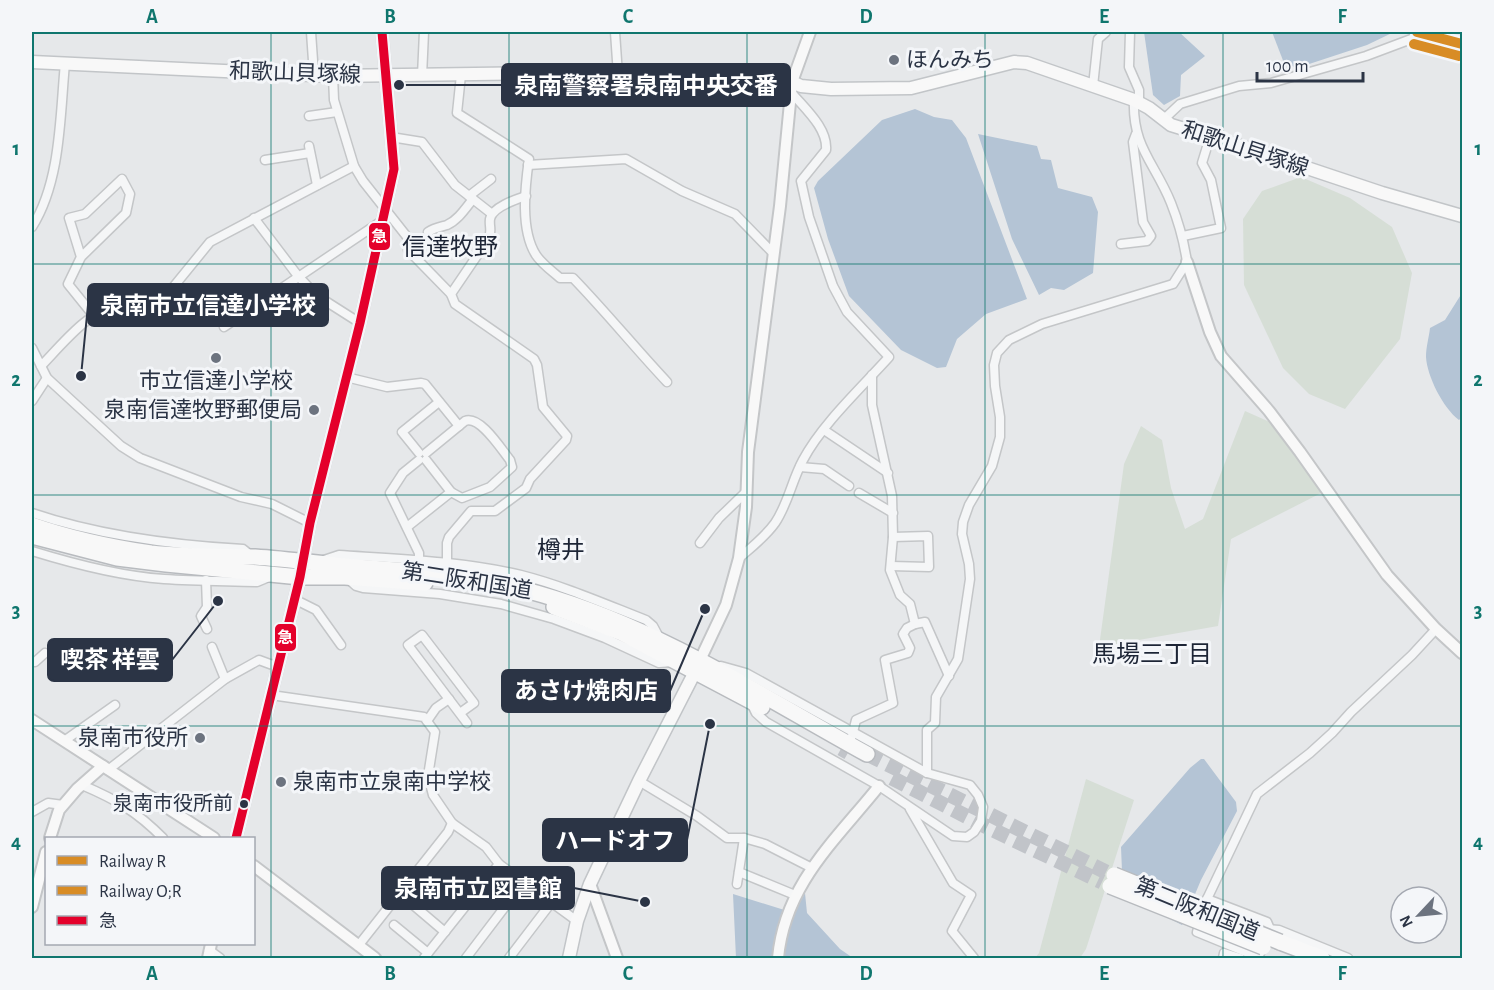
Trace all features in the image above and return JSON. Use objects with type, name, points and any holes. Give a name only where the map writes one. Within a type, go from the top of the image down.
[{"type":"highway","name":"第二阪和国道","points":[[32,525],[151,553],[308,561],[468,578],[530,590],[578,605],[660,639],[698,666],[750,701],[866,759],[698,666],[679,662],[622,633],[566,611],[510,595],[456,586],[345,577],[300,577],[117,558],[32,536]]},
{"type":"highway","name":"第二阪和国道","points":[[1108,879],[1266,953],[1292,958]]},
{"type":"highway","name":"第二阪和国道","points":[[1266,953],[1322,958]]},
{"type":"main road","name":"和歌山貝塚線","points":[[32,62],[333,76],[542,73],[673,75],[831,89],[911,88],[1014,62],[1027,63],[1136,101],[1171,125],[1382,193],[1462,215]]},
{"type":"main road","points":[[569,958],[577,921],[590,884],[698,666]]},
{"type":"street","points":[[311,32],[314,75]]},
{"type":"street","points":[[236,837],[294,599],[300,577],[308,561],[310,523],[360,323],[394,169],[382,32]]},
{"type":"street","points":[[422,76],[424,32]]},
{"type":"street","points":[[615,32],[618,75]]},
{"type":"street","points":[[750,701],[756,713],[766,722],[839,760],[953,836],[967,837],[974,832],[981,821],[982,807],[978,795],[970,786],[927,773],[852,736],[746,673],[698,666],[726,605],[739,558],[747,491],[748,452],[785,163],[791,87],[810,32]]},
{"type":"street","points":[[1093,86],[1098,39],[1106,32]]},
{"type":"street","points":[[1130,32],[1129,68],[1139,90],[1133,120],[1136,134],[1171,202],[1210,332],[1221,356],[1269,411],[1387,575],[1436,630],[1462,653]]},
{"type":"street","points":[[1163,120],[1180,104],[1239,86],[1271,83],[1366,56],[1414,38],[1417,32]]},
{"type":"street","points":[[32,226],[48,196],[53,177],[65,63]]},
{"type":"street","points":[[461,75],[458,113],[529,159],[525,182],[528,237],[537,258],[560,278],[573,278],[616,322],[631,343],[668,382]]},
{"type":"street","points":[[333,76],[334,100],[354,166],[408,238],[408,250],[451,294],[455,304],[534,359],[537,365],[543,407],[567,436],[525,488],[495,511],[471,512],[447,543],[447,562]]},
{"type":"street","points":[[739,558],[764,538],[776,522],[803,459],[824,430],[889,357],[846,312],[833,286],[809,217],[801,181],[826,150],[827,143],[819,126],[791,87]]},
{"type":"street","points":[[309,116],[338,112]]},
{"type":"street","points":[[1121,244],[1147,241],[1151,236],[1143,222],[1133,142],[1136,134]]},
{"type":"street","points":[[391,137],[422,142],[455,185],[492,214]]},
{"type":"street","points":[[1183,237],[1221,228],[1211,180],[1202,163],[1210,137]]},
{"type":"street","points":[[265,160],[310,150],[317,185]]},
{"type":"street","points":[[528,165],[626,159],[682,191],[735,214],[773,253]]},
{"type":"street","points":[[41,366],[93,315],[118,303],[136,315],[149,313],[157,307],[210,242],[354,166]]},
{"type":"street","points":[[428,232],[458,218],[471,198],[491,179]]},
{"type":"street","points":[[81,257],[69,218],[85,214],[122,180],[130,194],[126,213],[81,257],[68,285],[93,315]]},
{"type":"street","points":[[451,294],[489,238],[492,230],[490,218],[492,214],[508,202],[526,196]]},
{"type":"street","points":[[254,218],[298,276],[316,295],[360,323]]},
{"type":"street","points":[[224,327],[383,220]]},
{"type":"street","points":[[927,773],[927,730],[935,723],[936,698],[958,659],[970,579],[962,534],[963,522],[969,505],[992,466],[1000,437],[1000,417],[994,386],[994,365],[997,353],[1009,340],[1042,324],[1173,284],[1188,262]]},
{"type":"street","points":[[32,348],[47,378],[121,446],[140,458],[241,497],[272,504],[310,523]]},
{"type":"street","points":[[873,375],[872,405],[888,473],[893,513],[891,566],[894,583],[900,595],[910,604],[915,624]]},
{"type":"street","points":[[346,377],[387,387],[425,384],[459,426]]},
{"type":"street","points":[[32,401],[47,378]]},
{"type":"street","points":[[419,561],[419,553],[390,494],[403,473],[422,457],[459,426],[468,420],[481,425],[510,460],[512,468],[483,491],[462,498],[451,492],[422,457],[402,432],[439,402]]},
{"type":"street","points":[[824,430],[888,473]]},
{"type":"street","points":[[800,467],[824,469],[849,486]]},
{"type":"street","points":[[700,543],[719,518],[747,491]]},
{"type":"street","points":[[407,527],[451,492]]},
{"type":"street","points":[[859,492],[893,513]]},
{"type":"street","points":[[32,513],[100,532],[138,539],[243,549],[254,557]]},
{"type":"street","points":[[891,566],[929,567],[928,536],[893,537]]},
{"type":"street","points":[[32,551],[114,572],[162,579],[257,582],[274,574]]},
{"type":"street","points":[[308,561],[339,555],[447,562],[521,576],[591,598],[646,620],[653,626],[660,639]]},
{"type":"street","points":[[206,580],[207,607],[201,616],[207,629]]},
{"type":"street","points":[[294,599],[316,610],[341,645]]},
{"type":"street","points":[[852,736],[856,720],[893,703],[885,660],[908,653],[910,648],[903,634],[907,628],[925,622],[949,676]]},
{"type":"street","points":[[1266,953],[1197,932],[1207,899],[1257,794],[1325,740],[1436,630]]},
{"type":"street","points":[[460,713],[474,703],[422,635],[408,645],[467,723]]},
{"type":"street","points":[[212,647],[225,679]]},
{"type":"street","points":[[32,661],[35,662],[45,653]]},
{"type":"street","points":[[426,669],[440,659]]},
{"type":"street","points":[[50,837],[58,810],[82,785],[225,679],[259,660],[278,667]]},
{"type":"street","points":[[271,695],[424,717],[435,732],[428,776],[433,795],[452,823],[486,847],[499,864],[523,883],[577,921]]},
{"type":"street","points":[[427,721],[436,708],[449,699]]},
{"type":"street","points":[[64,741],[115,705]]},
{"type":"street","points":[[32,720],[212,837]]},
{"type":"street","points":[[639,782],[697,816],[728,838],[744,838],[765,844],[812,868]]},
{"type":"street","points":[[82,785],[127,807],[162,837]]},
{"type":"street","points":[[778,958],[780,941],[795,895],[820,855],[846,828],[879,786]]},
{"type":"street","points":[[32,813],[48,803],[63,805]]},
{"type":"street","points":[[908,806],[953,883],[971,895],[952,931],[974,958]]},
{"type":"street","points":[[358,945],[448,832],[452,823]]},
{"type":"street","points":[[737,884],[744,838]]},
{"type":"street","points":[[32,907],[45,856]]},
{"type":"street","points":[[394,925],[426,956],[499,864]]},
{"type":"street","points":[[255,867],[375,958]]},
{"type":"street","points":[[739,872],[795,895]]},
{"type":"street","points":[[427,874],[467,904]]},
{"type":"street","points":[[466,958],[523,883]]},
{"type":"street","points":[[590,884],[617,958]]},
{"type":"street","points":[[1207,899],[1267,922],[1270,929],[1266,953]]},
{"type":"street","points":[[509,958],[551,903]]},
{"type":"street","points":[[412,904],[445,932]]},
{"type":"street","points":[[1258,926],[1279,930],[1348,958]]},
{"type":"street","points":[[1246,948],[1266,953]]},
{"type":"street","points":[[210,951],[220,958]]},
{"type":"street","points":[[1223,958],[1224,953],[1240,958]]},
{"type":"shaded area","points":[[1301,177],[1350,198],[1392,227],[1412,273],[1400,339],[1345,409],[1309,394],[1283,368],[1244,285],[1243,219],[1262,191]]},
{"type":"shaded area","points":[[1245,411],[1283,428],[1327,490],[1231,539],[1218,626],[1099,647],[1124,464],[1141,426],[1162,440],[1171,488],[1185,529],[1203,519]]},
{"type":"shaded area","points":[[1086,779],[1134,800],[1086,949],[1080,958],[1035,958],[1039,953]]},
{"type":"water","points":[[1144,32],[1179,32],[1205,56],[1181,75],[1180,96],[1164,105],[1153,95]]},
{"type":"water","points":[[1272,32],[1394,32],[1367,45],[1297,68],[1284,63]]},
{"type":"water","points":[[915,109],[934,117],[952,120],[966,138],[1027,299],[986,314],[957,339],[946,367],[937,368],[901,350],[849,296],[828,239],[814,188],[818,181],[882,120]]},
{"type":"water","points":[[978,134],[1037,146],[1041,159],[1051,160],[1058,188],[1092,197],[1098,212],[1093,273],[1064,290],[1051,288],[1039,295],[1012,239]]},
{"type":"water","points":[[1462,293],[1462,417],[1459,420],[1447,408],[1437,391],[1429,373],[1426,350],[1430,328],[1445,320]]},
{"type":"water","points":[[1204,759],[1236,802],[1237,811],[1201,880],[1182,925],[1123,895],[1121,847],[1190,768]]},
{"type":"water","points":[[805,893],[807,913],[840,949],[853,958],[736,958],[733,894],[794,913]]},
{"type":"tunnel","points":[[841,757],[850,741]]},
{"type":"tunnel","points":[[867,754],[1106,872]]},
{"type":"tunnel","points":[[892,778],[1102,882]]},
{"type":"rail line","name":"R","points":[[1417,32],[1462,44]]},
{"type":"rail line","name":"O;R","points":[[1414,44],[1459,56]]},
{"type":"transit line","name":"急","points":[[236,837],[360,323],[394,169],[382,32]]},
{"type":"place","name":"ほんみち","points":[[894,60]]},
{"type":"place","name":"泉南警察署泉南中央交番","points":[[399,85]]},
{"type":"place","name":"市立信達小学校","points":[[216,358]]},
{"type":"place","name":"泉南市立信達小学校","points":[[81,376]]},
{"type":"place","name":"泉南信達牧野郵便局","points":[[314,410]]},
{"type":"place","name":"喫茶 祥雲","points":[[218,601]]},
{"type":"place","name":"あさけ焼肉店","points":[[705,609]]},
{"type":"place","name":"ハードオフ","points":[[710,724]]},
{"type":"place","name":"泉南市役所","points":[[200,738]]},
{"type":"place","name":"泉南市立泉南中学校","points":[[281,782]]},
{"type":"place","name":"泉南市役所前","points":[[244,804]]},
{"type":"place","name":"泉南市立図書館","points":[[645,902]]},
{"type":"district","name":"信達牧野","points":[[450,248]]},
{"type":"district","name":"樽井","points":[[561,551]]},
{"type":"district","name":"馬場三丁目","points":[[1152,655]]}]
